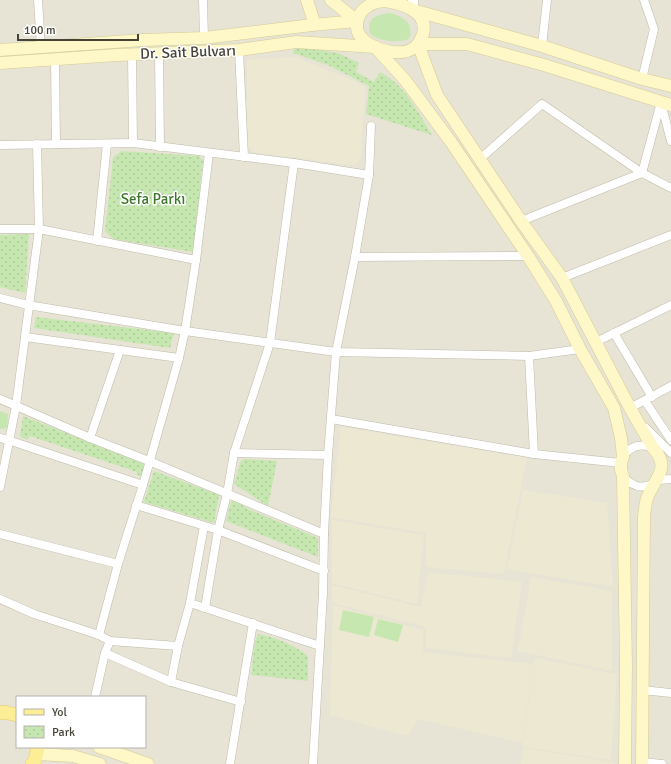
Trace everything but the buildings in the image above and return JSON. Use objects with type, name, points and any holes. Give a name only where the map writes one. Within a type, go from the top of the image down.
[{"type":"main road","points":[[307,0],[313,18],[312,25]]},
{"type":"main road","points":[[331,0],[357,22]]},
{"type":"main road","points":[[624,764],[626,665],[624,476],[621,470],[621,438],[614,408],[580,348],[556,301],[528,256],[451,142],[405,80],[375,47],[361,37],[356,30],[357,22],[363,9],[370,4],[382,1],[413,5],[642,79],[671,86]]},
{"type":"main road","points":[[375,47],[398,52],[415,48],[423,32],[423,24],[413,5]]},
{"type":"main road","name":"Dr. Sait Bulvarı","points":[[0,50],[143,40],[204,38],[312,25],[357,22]]},
{"type":"main road","name":"Dr. Sait Bulvarı","points":[[0,64],[132,54],[239,50],[296,42],[375,47]]},
{"type":"main road","points":[[418,44],[467,44],[544,65],[666,103]]},
{"type":"main road","points":[[418,44],[437,95],[562,278],[632,412],[653,448],[659,453],[662,459],[664,466],[662,474],[647,498],[644,517],[642,763]]},
{"type":"main road","points":[[102,748],[148,764]]},
{"type":"main road","points":[[36,758],[73,756],[100,764]]},
{"type":"street","points":[[38,0],[41,47]]},
{"type":"street","points":[[203,0],[204,38]]},
{"type":"street","points":[[542,46],[547,0]]},
{"type":"street","points":[[642,79],[654,28],[644,0]]},
{"type":"street","points":[[239,50],[244,157]]},
{"type":"street","points":[[159,53],[160,147]]},
{"type":"street","points":[[132,54],[132,143]]},
{"type":"street","points":[[55,59],[56,144]]},
{"type":"street","points":[[666,103],[671,141]]},
{"type":"street","points":[[522,221],[642,173],[666,103]]},
{"type":"street","points":[[480,159],[542,104],[642,173],[671,188]]},
{"type":"street","points":[[313,764],[324,571],[324,534],[330,419],[336,352],[355,257],[369,175],[370,126]]},
{"type":"street","points":[[0,145],[132,143],[369,175]]},
{"type":"street","points":[[0,487],[4,439],[16,406],[39,230],[38,144]]},
{"type":"street","points":[[97,241],[107,144]]},
{"type":"street","points":[[99,635],[118,564],[143,486],[179,358],[185,331],[196,260],[209,154]]},
{"type":"street","points":[[205,608],[218,530],[227,494],[234,453],[270,343],[294,164]]},
{"type":"street","points":[[0,229],[39,230],[196,260]]},
{"type":"street","points":[[562,278],[671,235]]},
{"type":"street","points":[[355,257],[528,256]]},
{"type":"street","points":[[0,298],[28,305],[185,331],[336,352],[529,356],[580,348]]},
{"type":"street","points":[[596,342],[671,305]]},
{"type":"street","points":[[614,333],[671,440]]},
{"type":"street","points":[[25,338],[179,358]]},
{"type":"street","points":[[90,438],[120,350]]},
{"type":"street","points":[[529,356],[534,454]]},
{"type":"street","points":[[671,386],[648,399],[632,412],[671,453]]},
{"type":"street","points":[[0,399],[90,438],[324,534]]},
{"type":"street","points":[[330,419],[534,454],[622,460],[627,451],[632,447],[646,445],[653,448]]},
{"type":"street","points":[[4,439],[143,486]]},
{"type":"street","points":[[234,453],[328,455]]},
{"type":"street","points":[[624,476],[628,482],[634,486],[640,487],[647,487],[656,482],[671,478]]},
{"type":"street","points":[[136,505],[218,530],[324,571]]},
{"type":"street","points":[[171,682],[178,646],[190,602],[204,526]]},
{"type":"street","points":[[0,534],[118,564]]},
{"type":"street","points":[[0,599],[34,614],[110,640],[178,646]]},
{"type":"street","points":[[190,602],[320,646]]},
{"type":"street","points":[[230,764],[241,702],[252,623]]},
{"type":"street","points":[[95,696],[105,653],[110,640]]},
{"type":"street","points":[[105,653],[171,682],[241,702]]},
{"type":"street","points":[[642,690],[671,693]]},
{"type":"street","points":[[642,763],[662,764]]},
{"type":"shaded area","points":[[0,0],[671,0],[671,764],[0,764]]},
{"type":"shaded area","points":[[295,57],[352,80],[365,87],[361,159],[357,163],[353,165],[256,153],[247,146],[247,60]]},
{"type":"shaded area","points":[[341,427],[527,458],[504,574],[426,567],[426,533],[331,517]]},
{"type":"shaded area","points":[[523,490],[607,503],[613,587],[507,569]]},
{"type":"shaded area","points":[[332,520],[424,535],[417,604],[332,583]]},
{"type":"shaded area","points":[[428,572],[522,582],[511,658],[426,648],[426,627],[332,603],[332,585],[421,607]]},
{"type":"shaded area","points":[[531,577],[612,591],[612,671],[518,651]]},
{"type":"shaded area","points":[[333,605],[423,630],[423,652],[533,664],[523,743],[418,719],[407,736],[330,715]]},
{"type":"shaded area","points":[[534,658],[617,674],[611,760],[523,747]]},
{"type":"shaded area","points":[[524,748],[613,762],[613,764],[521,764]]},
{"type":"green space","points":[[390,13],[406,20],[410,27],[410,37],[407,40],[386,40],[377,38],[370,33],[369,24],[373,18]]},
{"type":"green space","points":[[294,49],[312,49],[338,53],[359,63],[356,72],[374,82],[380,72],[389,77],[404,92],[416,108],[432,135],[366,114],[369,86],[328,65],[293,53]]},
{"type":"green space","name":"Sefa Parkı","points":[[122,151],[199,156],[203,160],[193,252],[113,239],[105,231],[113,157]]},
{"type":"green space","points":[[29,234],[25,293],[0,287],[0,235]]},
{"type":"green space","points":[[36,317],[174,333],[170,348],[34,328]]},
{"type":"green space","points":[[0,411],[8,414],[7,428],[0,429]]},
{"type":"green space","points":[[23,416],[144,464],[143,476],[138,476],[137,472],[30,436],[27,440],[20,436]]},
{"type":"green space","points":[[244,459],[277,461],[268,506],[234,484],[241,461]]},
{"type":"green space","points":[[154,471],[219,495],[214,523],[144,502]]},
{"type":"green space","points":[[232,499],[248,509],[318,538],[318,557],[226,521]]},
{"type":"green space","points":[[343,610],[374,617],[369,637],[339,630]]},
{"type":"green space","points":[[378,619],[403,625],[398,642],[374,635]]},
{"type":"green space","points":[[258,634],[285,642],[304,653],[308,657],[308,681],[251,675],[255,642]]}]
